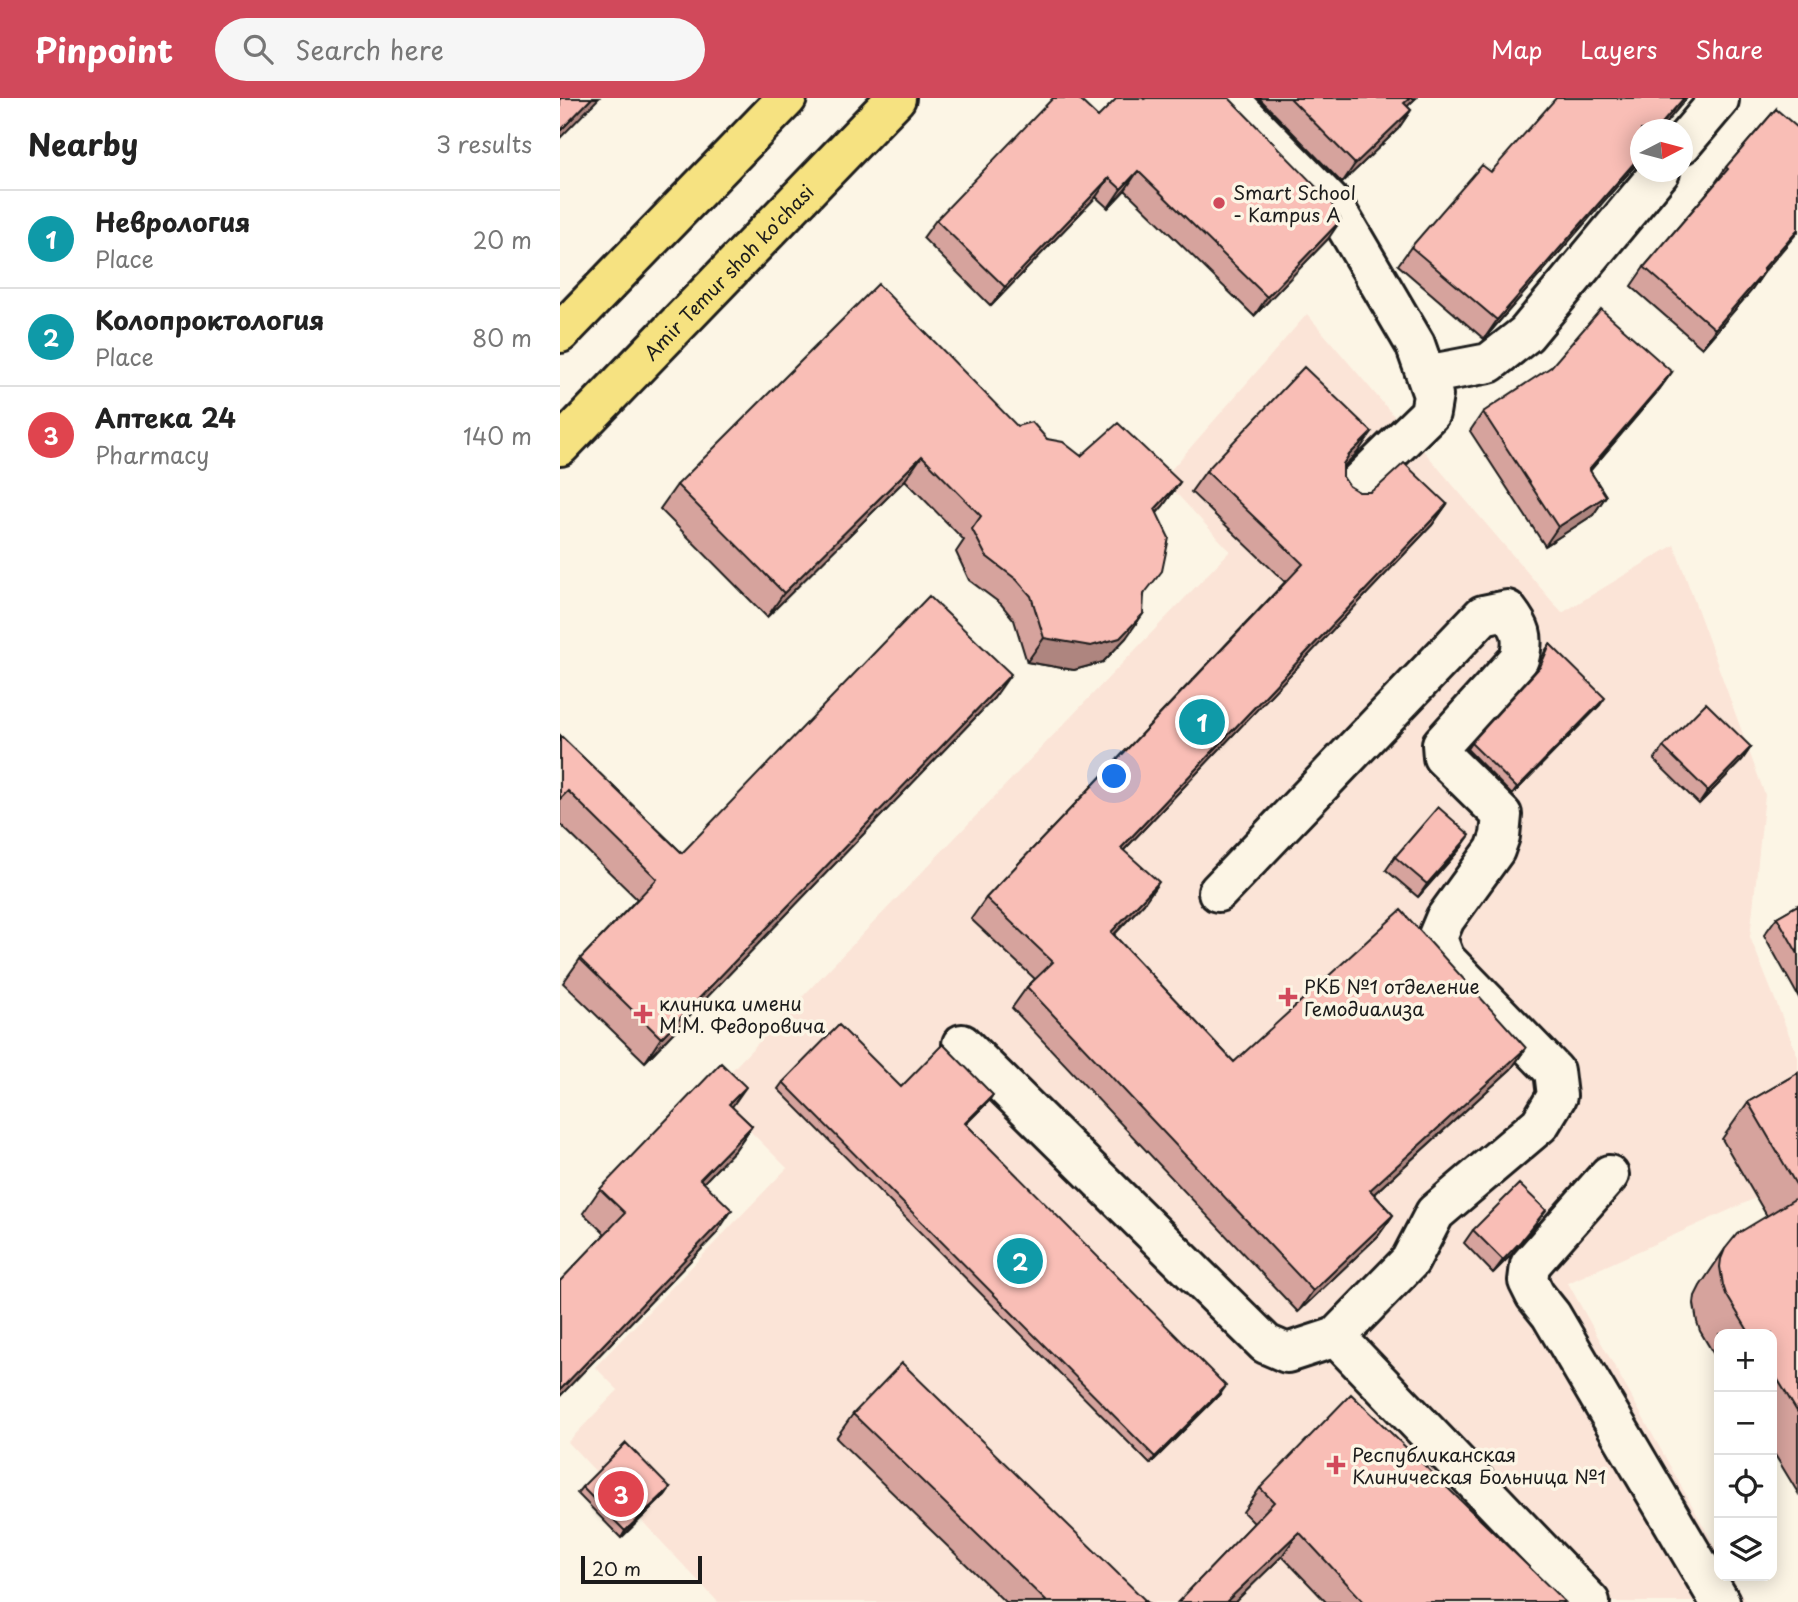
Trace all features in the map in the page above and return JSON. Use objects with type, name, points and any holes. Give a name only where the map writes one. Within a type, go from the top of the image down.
[{"type":"main road","points":[[560,333],[787,98]]},
{"type":"main road","name":"Amir Temur shoh ko'chasi","points":[[560,446],[896,98]]},
{"type":"lane","points":[[1228,98],[1334,206],[1415,344],[1433,395],[1430,413],[1349,492]]},
{"type":"lane","points":[[1693,131],[1719,100]]},
{"type":"lane","points":[[1426,375],[1489,363],[1526,334],[1652,182]]},
{"type":"lane","points":[[962,1044],[1266,1344],[1287,1353],[1336,1337],[1409,1261],[1435,1213],[1539,1124],[1557,1097],[1554,1071],[1445,959],[1437,938],[1445,919],[1495,850],[1500,836],[1502,815],[1443,757],[1443,744],[1519,659],[1523,644],[1519,626],[1507,610],[1483,615],[1218,892]]},
{"type":"lane","points":[[1609,1175],[1530,1265],[1528,1281],[1551,1315],[1720,1602]]},
{"type":"lane","points":[[1336,1337],[1590,1602]]},
{"type":"shaded area","name":"РКБ №1 отделение Гемодиализа","points":[[1307,314],[1562,613],[1674,545],[1765,795],[1750,937],[1798,1057],[1798,1179],[1568,1283],[1714,1545],[1714,1581],[1734,1581],[1746,1602],[718,1602],[568,1442],[618,1390],[595,1367],[787,1168],[711,1092],[1230,551],[1163,479]]},
{"type":"building","points":[[560,98],[592,98],[560,131]]},
{"type":"building","name":"Smart School - Kampus A","points":[[1053,98],[1078,98],[1098,117],[1117,98],[1229,98],[1330,201],[1341,220],[1267,297],[1138,171],[1121,189],[1109,178],[1005,287],[936,220]]},
{"type":"building","points":[[1290,98],[1410,98],[1404,103],[1411,110],[1355,164]]},
{"type":"building","points":[[1556,98],[1684,98],[1666,119],[1630,119],[1630,168],[1497,320],[1411,247],[1482,165],[1491,172]]},
{"type":"building","points":[[1776,109],[1798,128],[1798,229],[1715,329],[1644,267]]},
{"type":"building","points":[[878,284],[1017,426],[1032,422],[1047,439],[1063,442],[1081,456],[1118,423],[1180,482],[1155,509],[1169,538],[1162,571],[1144,594],[1143,614],[1120,638],[1091,646],[1044,638],[1031,596],[1017,580],[986,556],[972,529],[981,516],[922,456],[784,593],[677,485]]},
{"type":"building","points":[[1601,309],[1672,372],[1589,469],[1606,496],[1558,527],[1483,412],[1551,367]]},
{"type":"building","points":[[1304,367],[1372,432],[1343,464],[1343,477],[1349,486],[1359,492],[1370,492],[1404,463],[1447,504],[1121,848],[1159,882],[1111,932],[1234,1062],[1401,910],[1526,1048],[1370,1190],[1393,1215],[1313,1291],[1027,987],[1053,962],[986,898],[1303,564],[1206,471]]},
{"type":"building","name":"клиника имени М.М. Федоровича","points":[[929,596],[1011,674],[661,1038],[580,959],[657,879],[568,791],[560,799],[560,735],[682,853]]},
{"type":"building","points":[[1550,644],[1605,698],[1517,788],[1471,743],[1540,667]]},
{"type":"building","points":[[1706,703],[1751,747],[1708,791],[1663,747]]},
{"type":"building","points":[[1438,807],[1470,835],[1427,884],[1395,857]]},
{"type":"building","points":[[1798,905],[1798,954],[1777,917]]},
{"type":"building","points":[[839,1025],[901,1087],[943,1044],[993,1095],[965,1123],[1226,1386],[1155,1457],[783,1082]]},
{"type":"building","points":[[721,1063],[746,1087],[729,1104],[752,1126],[700,1179],[732,1210],[560,1390],[560,1281],[625,1213],[600,1189]]},
{"type":"building","points":[[1798,1073],[1798,1188],[1748,1102]]},
{"type":"building","points":[[1519,1184],[1546,1210],[1503,1260],[1473,1230]]},
{"type":"building","points":[[1798,1197],[1798,1413],[1777,1378],[1777,1329],[1747,1329],[1726,1294],[1720,1267],[1721,1259],[1737,1234]]},
{"type":"building","points":[[902,1363],[1147,1602],[1047,1602],[853,1414]]},
{"type":"building","name":"Республиканская Клиническая Больница №1","points":[[1351,1394],[1565,1602],[1364,1602],[1299,1532],[1226,1602],[1178,1602],[1274,1502],[1260,1488]]},
{"type":"building","points":[[626,1443],[670,1488],[625,1531],[582,1487]]},
{"type":"place","name":"Smart School - Kampus A","points":[[1219,203]]},
{"type":"place","name":"Неврология","points":[[1202,722]]},
{"type":"place","name":"РКБ №1 отделение Гемодиализа","points":[[1288,997]]},
{"type":"place","name":"клиника имени М.М. Федоровича","points":[[643,1014]]},
{"type":"place","name":"Колопроктология","points":[[1020,1261]]},
{"type":"place","name":"Республиканская Клиническая Больница №1","points":[[1336,1465]]},
{"type":"place","name":"Аптека 24","points":[[621,1494]]}]
